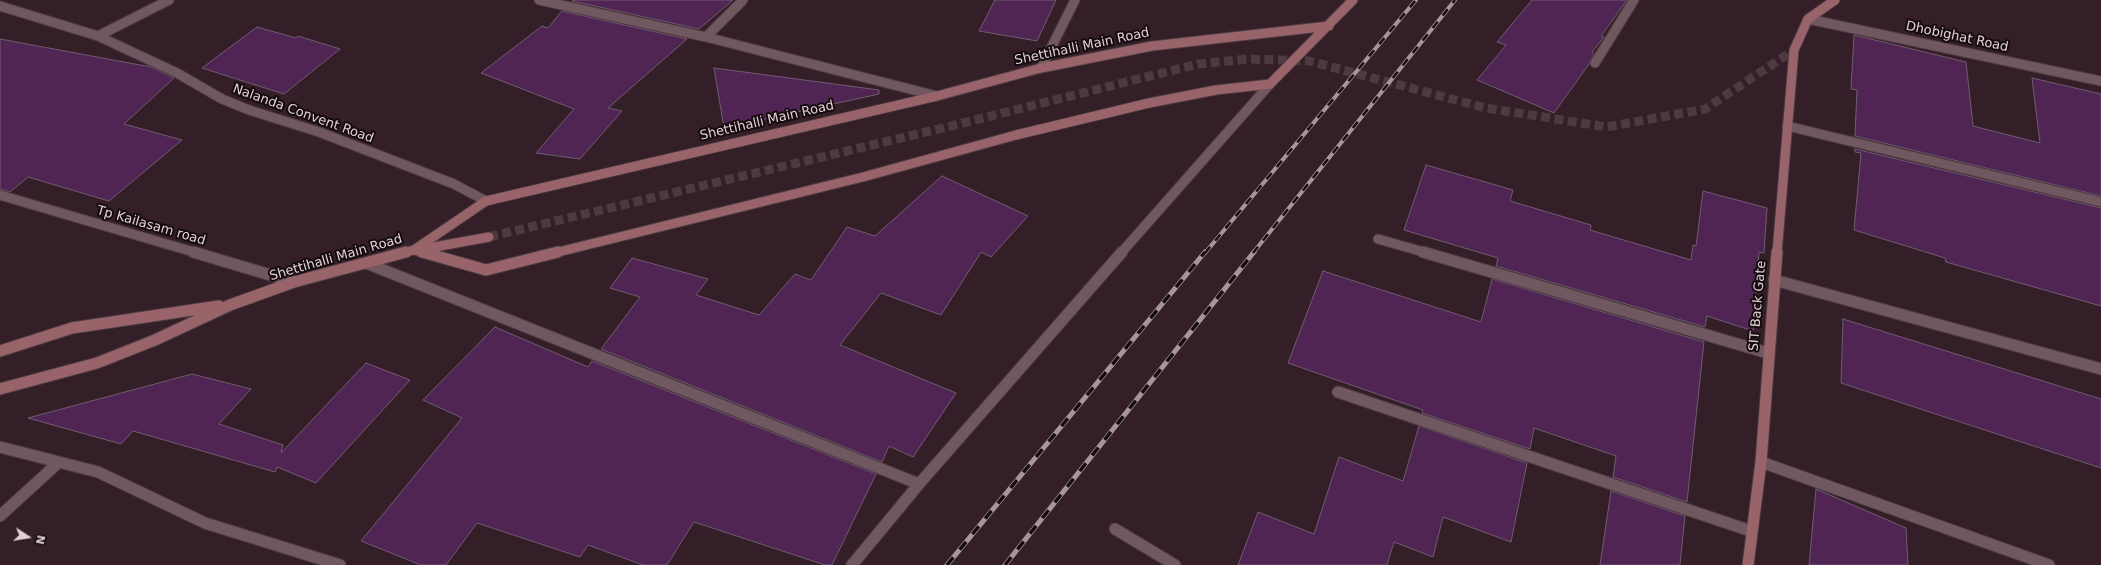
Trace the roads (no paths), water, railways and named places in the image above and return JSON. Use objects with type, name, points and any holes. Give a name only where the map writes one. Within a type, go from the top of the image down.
[{"type":"main road","points":[[414,250],[486,270],[863,177],[1016,135],[1134,106],[1216,90],[1270,84],[1329,26],[1353,0]]},
{"type":"main road","points":[[1808,19],[1835,0]]},
{"type":"main road","name":"SIT Back Gate","points":[[1748,565],[1760,462],[1794,50],[1808,19]]},
{"type":"main road","name":"Shettihalli Main Road","points":[[0,389],[97,363],[155,340],[230,305],[294,282],[414,250],[486,200],[937,96],[1041,68],[1152,46],[1219,37],[1329,26]]},
{"type":"main road","points":[[414,250],[489,237]]},
{"type":"main road","name":"Shettihalli Main Road","points":[[0,351],[72,328],[230,305]]},
{"type":"street","points":[[1,6],[14,0]]},
{"type":"street","points":[[98,36],[169,0]]},
{"type":"street","points":[[539,0],[706,37],[937,96]]},
{"type":"street","points":[[706,37],[743,0]]},
{"type":"street","points":[[1041,68],[1075,0]]},
{"type":"street","points":[[1595,63],[1634,0]]},
{"type":"street","name":"Nalanda Convent Road","points":[[1,6],[98,36],[177,73],[222,99],[249,110],[319,132],[454,184],[486,200]]},
{"type":"street","name":"Dhobighat Road","points":[[1808,19],[2101,81]]},
{"type":"street","points":[[852,565],[919,484],[1270,84]]},
{"type":"street","points":[[1787,126],[2101,202]]},
{"type":"street","name":"Tp Kailasam road","points":[[0,195],[294,282]]},
{"type":"street","points":[[1378,239],[1768,353]]},
{"type":"street","points":[[366,263],[919,484]]},
{"type":"street","points":[[1774,280],[2101,369]]},
{"type":"street","points":[[1338,392],[1751,531]]},
{"type":"street","points":[[0,447],[98,472],[205,523],[340,565]]},
{"type":"street","points":[[0,516],[59,462]]},
{"type":"street","points":[[1760,462],[2049,565]]},
{"type":"street","points":[[1116,529],[1175,565]]},
{"type":"tunnel","points":[[489,237],[951,126],[1198,64],[1248,59],[1309,61],[1486,108],[1607,127],[1705,109],[1794,50]]},
{"type":"railway","points":[[1205,253],[1416,0]]},
{"type":"railway","points":[[1253,253],[1455,0]]},
{"type":"railway","points":[[947,565],[1205,252]]},
{"type":"railway","points":[[1005,565],[1254,252]]}]
